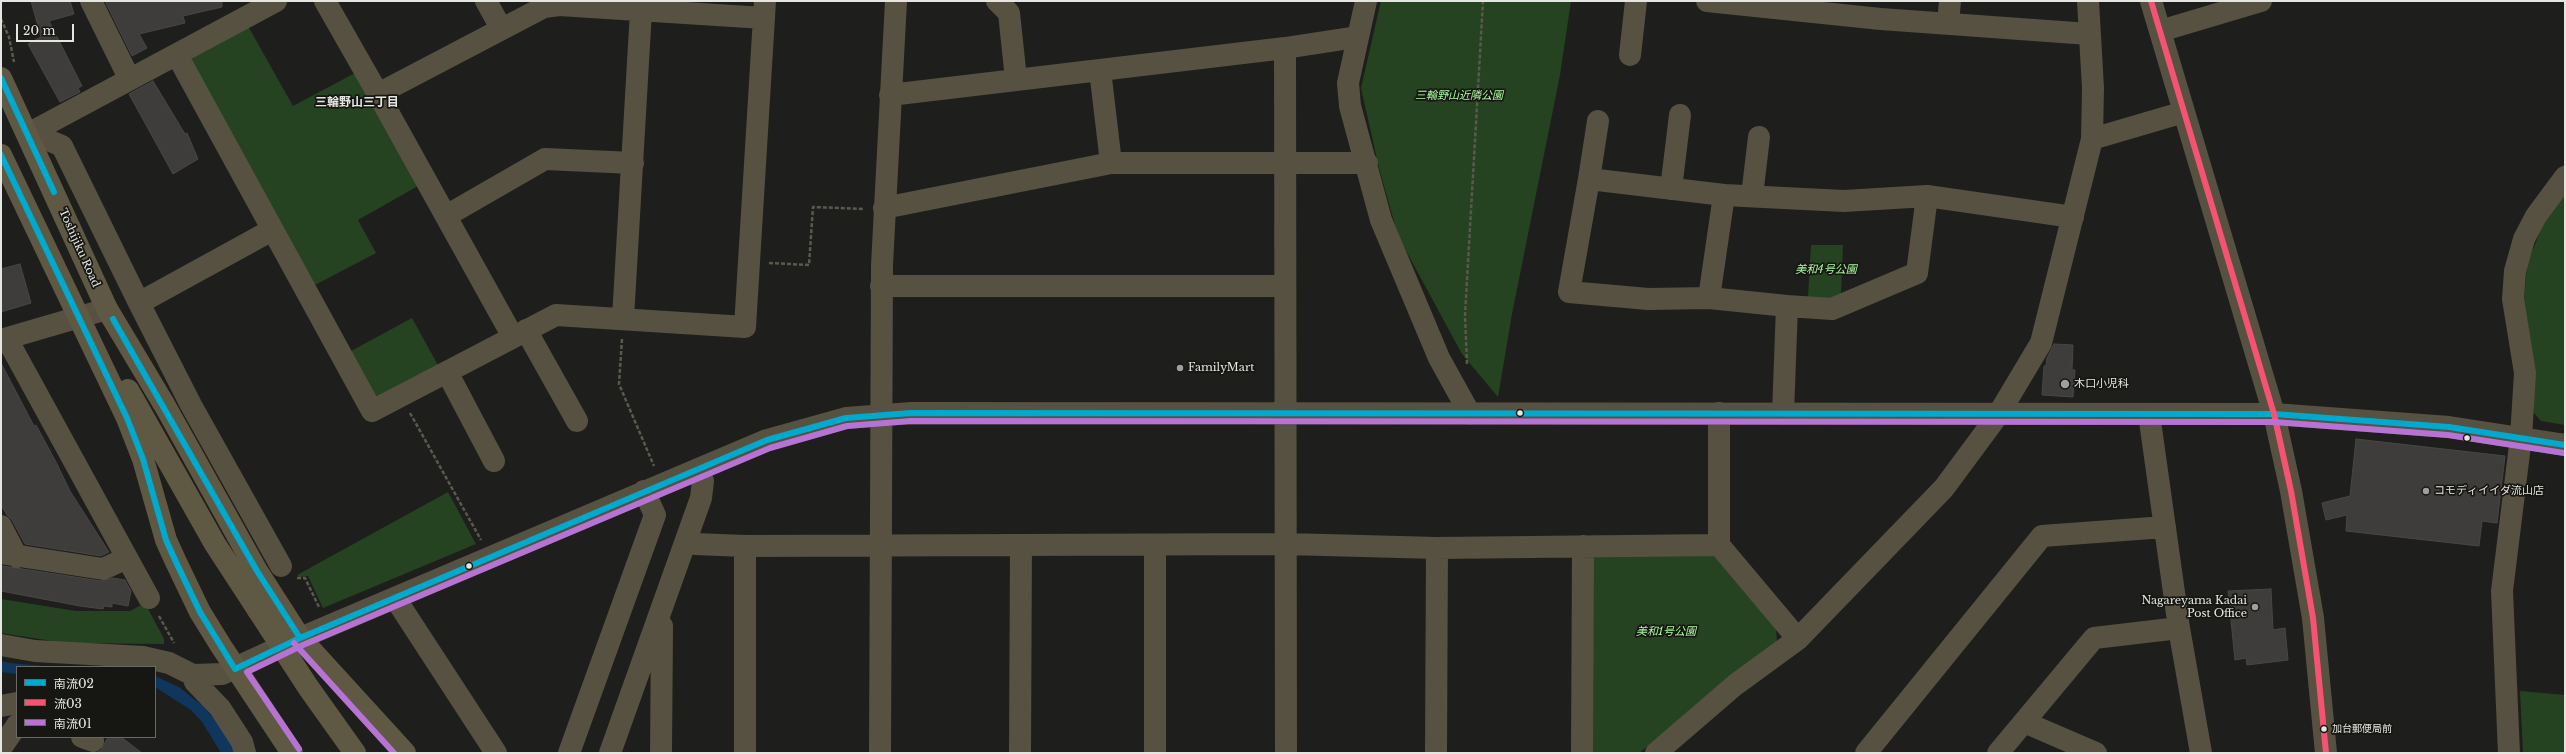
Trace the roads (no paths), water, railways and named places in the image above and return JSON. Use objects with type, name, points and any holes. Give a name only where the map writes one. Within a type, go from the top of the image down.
[{"type":"main road","name":"Toshijiku Road","points":[[1,78],[38,137],[107,309]]},
{"type":"main road","points":[[1,155],[127,418],[143,459],[166,540],[200,612],[235,669],[292,753]]},
{"type":"main road","points":[[107,309],[128,370],[167,458]]},
{"type":"main road","points":[[107,309],[165,406],[253,565],[300,638],[405,753]]},
{"type":"main road","points":[[80,318],[120,376],[215,544],[308,687],[355,753]]},
{"type":"street","points":[[91,1],[129,78]]},
{"type":"street","points":[[38,137],[129,78],[177,55],[276,1]]},
{"type":"street","points":[[325,1],[446,216],[519,333],[577,421]]},
{"type":"street","points":[[486,1],[500,28]]},
{"type":"street","points":[[880,753],[881,286],[875,209],[890,95],[896,1]]},
{"type":"street","points":[[997,1],[1009,13],[1016,79]]},
{"type":"street","points":[[1366,1],[1348,83],[1350,106],[1367,163],[1381,220],[1439,358],[1470,414]]},
{"type":"street","points":[[1630,55],[1636,1]]},
{"type":"street","points":[[1707,1],[1881,19],[2089,34]]},
{"type":"street","points":[[1948,23],[1950,1]]},
{"type":"street","points":[[1656,753],[1734,685],[1798,639],[1944,488],[1998,415],[2041,343],[2055,282],[2092,139],[2093,88],[2088,1]]},
{"type":"street","points":[[2151,1],[2274,414],[2291,491],[2312,611],[2326,753]]},
{"type":"street","points":[[2160,31],[2250,3]]},
{"type":"street","points":[[177,55],[372,411],[556,315],[623,318],[745,327],[764,10],[641,11],[559,5],[544,7],[500,28],[378,94]]},
{"type":"street","points":[[623,318],[641,11]]},
{"type":"street","points":[[890,95],[1286,48],[1357,37]]},
{"type":"street","points":[[1286,48],[1286,753]]},
{"type":"street","points":[[1100,70],[1111,163]]},
{"type":"street","points":[[2092,139],[2184,112]]},
{"type":"street","points":[[1671,189],[1680,115]]},
{"type":"street","points":[[1598,121],[1569,292],[1648,299],[1709,298],[1832,309],[1917,273],[1927,196]]},
{"type":"street","points":[[38,137],[62,146],[138,303],[191,405],[281,566]]},
{"type":"street","points":[[1752,196],[1759,137]]},
{"type":"street","points":[[446,216],[545,159],[633,162]]},
{"type":"street","points":[[875,209],[1111,163],[1367,163]]},
{"type":"street","points":[[2509,753],[2502,610],[2520,437],[2524,372],[2513,298],[2515,271],[2524,240],[2536,216],[2565,177]]},
{"type":"street","points":[[1588,179],[1724,195],[1844,201],[1927,196],[2073,217]]},
{"type":"street","points":[[1709,298],[1724,195]]},
{"type":"street","points":[[138,303],[272,230]]},
{"type":"street","points":[[881,286],[1285,286]]},
{"type":"street","points":[[1783,414],[1787,306]]},
{"type":"street","points":[[107,309],[4,340],[149,598]]},
{"type":"street","points":[[448,372],[494,461]]},
{"type":"street","points":[[1,645],[35,651],[61,660],[143,657],[169,663],[193,675],[222,674],[300,638],[644,491],[768,440],[846,418],[911,413],[1719,413],[1998,415],[2274,414],[2384,421],[2520,437],[2565,445]]},
{"type":"street","points":[[1719,413],[1720,545],[1798,639]]},
{"type":"street","points":[[2149,414],[2179,628],[2201,753]]},
{"type":"street","points":[[610,753],[662,611],[701,498],[703,481],[698,469]]},
{"type":"street","points":[[569,753],[655,515],[644,491]]},
{"type":"street","points":[[1,526],[9,555],[103,569],[127,558]]},
{"type":"street","points":[[1866,753],[2042,536],[2165,527]]},
{"type":"street","points":[[687,540],[695,544],[745,546],[1155,546],[1287,544],[1437,548],[1720,545]]},
{"type":"street","points":[[745,546],[745,753]]},
{"type":"street","points":[[1020,753],[1021,546]]},
{"type":"street","points":[[1155,546],[1155,753]]},
{"type":"street","points":[[1582,753],[1583,546]]},
{"type":"street","points":[[1436,753],[1437,548]]},
{"type":"street","points":[[395,598],[496,753]]},
{"type":"street","points":[[661,753],[662,611]]},
{"type":"street","points":[[1998,753],[2094,638],[2179,628]]},
{"type":"street","points":[[193,675],[195,682],[220,708],[242,742],[245,753]]},
{"type":"street","points":[[1,706],[16,704]]},
{"type":"street","points":[[2024,722],[2092,752]]},
{"type":"street","points":[[1,748],[16,726]]},
{"type":"water","points":[[1,661],[44,666],[16,666],[16,674],[1,672]]},
{"type":"water","points":[[156,676],[179,687],[203,706],[226,733],[237,753],[221,753],[203,723],[191,710],[156,688]]},
{"type":"place","name":"FamilyMart","points":[[1180,368]]},
{"type":"place","name":"木口小児科","points":[[2065,384]]},
{"type":"place","name":"コモディイイダ流山店","points":[[2426,491]]},
{"type":"place","name":"Nagareyama Kadai Post Office","points":[[2255,607]]},
{"type":"place","name":"加台郵便局前","points":[[2324,729]]},
{"type":"district","name":"三輪野山三丁目","points":[[357,103]]},
{"type":"park label","name":"三輪野山近隣公園","points":[[1459,96]]},
{"type":"park label","name":"美和4号公園","points":[[1826,270]]},
{"type":"park label","name":"美和1号公園","points":[[1666,632]]}]
